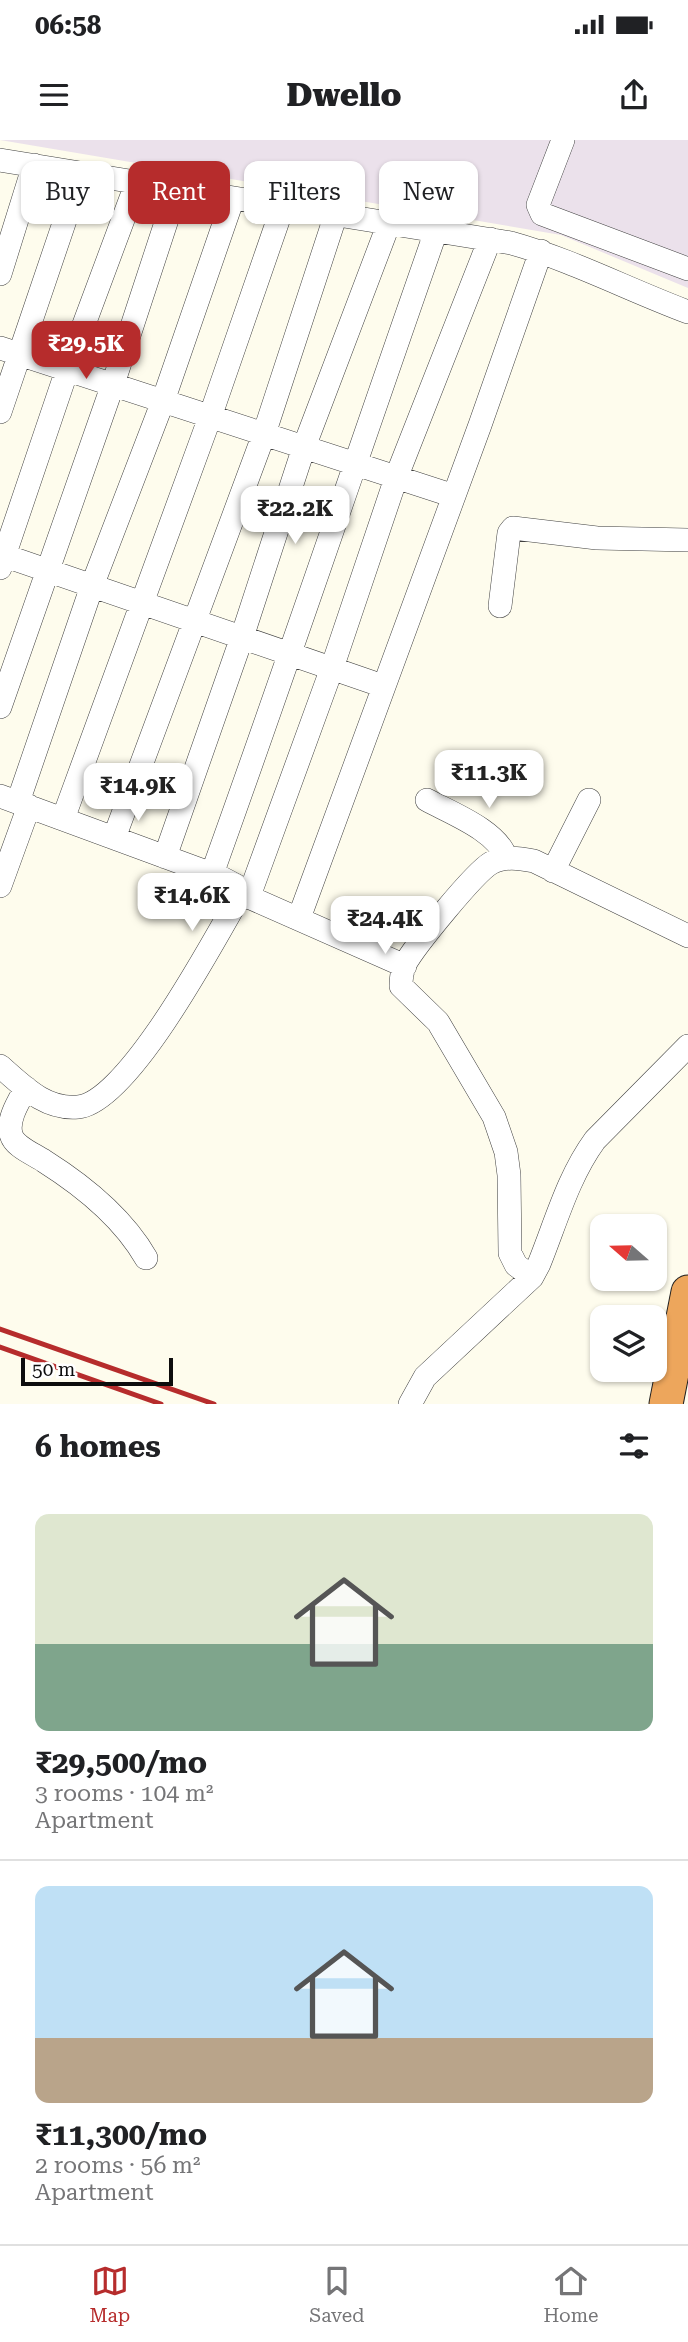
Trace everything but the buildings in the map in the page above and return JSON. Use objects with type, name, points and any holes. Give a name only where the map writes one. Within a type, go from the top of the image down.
[{"type":"highway","points":[[666,1404],[688,1293]]},
{"type":"street","points":[[563,140],[538,205],[541,215],[688,269]]},
{"type":"street","points":[[0,160],[21,163]]},
{"type":"street","points":[[230,198],[244,200]]},
{"type":"street","points":[[0,886],[16,801],[92,586],[163,401],[233,198]]},
{"type":"street","points":[[128,206],[1,559],[48,570],[383,686]]},
{"type":"street","points":[[0,274],[21,207]]},
{"type":"street","points":[[0,412],[10,351],[61,224]]},
{"type":"street","points":[[0,707],[113,384],[166,224]]},
{"type":"street","points":[[63,819],[210,417],[277,224]]},
{"type":"street","points":[[114,838],[264,434],[333,224]]},
{"type":"street","points":[[165,856],[242,637],[304,447],[389,224]]},
{"type":"street","points":[[396,224],[490,239],[541,251],[688,313]]},
{"type":"street","points":[[212,874],[291,654],[436,230]]},
{"type":"street","points":[[246,896],[332,668],[396,478],[490,239]]},
{"type":"street","points":[[299,918],[541,251]]},
{"type":"street","points":[[10,351],[454,496]]},
{"type":"street","points":[[500,606],[509,533],[513,528],[597,538],[688,540]]},
{"type":"street","points":[[427,800],[489,835],[500,844],[506,858]]},
{"type":"street","points":[[553,871],[589,800]]},
{"type":"street","points":[[16,801],[231,882],[246,896],[405,965]]},
{"type":"street","points":[[532,1277],[516,1265],[510,1253],[509,1175],[506,1152],[494,1117],[438,1022],[401,986],[405,965],[437,922],[482,870],[492,862],[506,858],[526,859],[688,936]]},
{"type":"street","points":[[0,1066],[36,1097],[65,1107],[82,1107],[103,1097],[122,1078],[173,1009],[239,897],[246,896]]},
{"type":"street","points":[[410,1404],[425,1377],[532,1277],[574,1172],[583,1157],[595,1140],[688,1046]]},
{"type":"street","points":[[26,1088],[10,1123],[15,1143],[57,1169],[106,1210],[135,1238],[146,1258]]},
{"type":"shaded area","points":[[0,140],[688,140],[688,288],[561,235],[478,221],[478,161],[379,161],[379,204],[365,202],[365,161],[244,161],[244,181],[230,179],[230,161],[128,162]]},
{"type":"railway","points":[[0,1329],[214,1404]]},
{"type":"railway","points":[[0,1347],[161,1404]]}]
